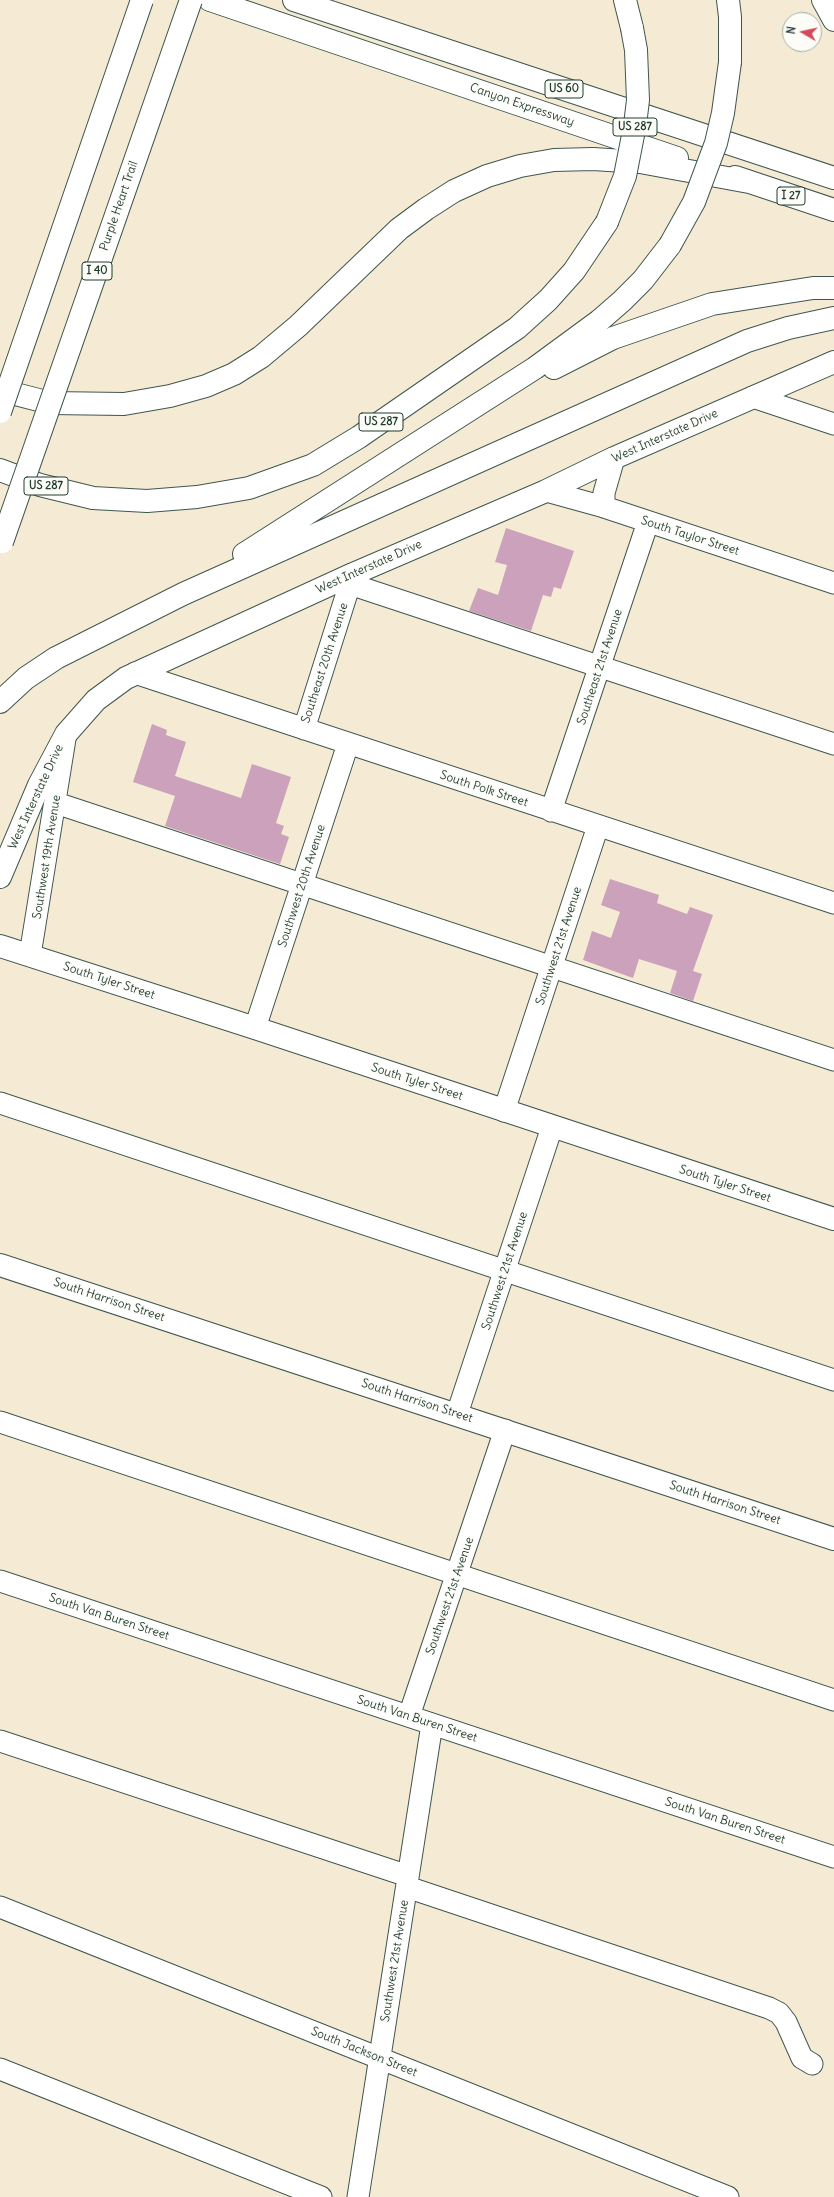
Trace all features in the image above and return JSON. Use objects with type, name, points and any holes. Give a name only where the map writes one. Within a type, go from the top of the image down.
[{"type":"main road","points":[[0,412],[142,0]]},
{"type":"main road","name":"Purple Heart Trail","points":[[1,545],[191,0]]},
{"type":"main road","name":"Canyon Expressway","points":[[210,0],[834,210]]},
{"type":"main road","name":"US 60","points":[[294,0],[834,178]]},
{"type":"main road","name":"US 287","points":[[0,470],[40,485],[93,498],[147,501],[197,497],[249,488],[313,465],[359,437],[517,328],[548,300],[574,272],[607,222],[625,176],[638,100],[636,50],[625,0]]},
{"type":"main road","points":[[183,594],[535,368],[599,321],[643,280],[670,245],[694,202],[716,143],[723,113],[730,62],[728,0]]},
{"type":"main road","points":[[823,0],[834,20]]},
{"type":"main road","points":[[0,390],[50,402],[124,404],[170,396],[206,386],[234,374],[261,357],[298,326],[399,229],[426,209],[454,190],[487,176],[520,166],[554,160],[593,159],[634,162],[749,182]]},
{"type":"main road","points":[[462,415],[613,338],[712,304],[813,288],[834,288]]},
{"type":"main road","points":[[0,702],[26,678],[56,658],[183,594],[747,341],[788,328],[834,318]]},
{"type":"main road","name":"West Interstate Drive","points":[[1,874],[39,785],[66,734],[96,700],[135,673],[352,579],[546,491],[614,458],[834,362]]},
{"type":"main road","name":"South Tyler Street","points":[[0,946],[255,1028],[834,1219]]},
{"type":"main road","name":"South Harrison Street","points":[[0,1265],[834,1539]]},
{"type":"street","points":[[753,397],[834,424]]},
{"type":"street","points":[[604,507],[604,493],[614,458]]},
{"type":"street","name":"South Taylor Street","points":[[546,491],[604,507],[834,583]]},
{"type":"street","name":"Southeast 21st Avenue","points":[[552,811],[648,522]]},
{"type":"street","points":[[352,579],[600,667],[834,744]]},
{"type":"street","name":"Southeast 20th Avenue","points":[[304,729],[352,579]]},
{"type":"street","name":"South Polk Street","points":[[135,673],[834,903]]},
{"type":"street","name":"Southwest 19th Avenue","points":[[30,955],[56,803],[66,734]]},
{"type":"street","name":"Southwest 20th Avenue","points":[[255,1028],[348,744]]},
{"type":"street","points":[[56,803],[834,1060]]},
{"type":"street","name":"Southwest 21st Avenue","points":[[504,1111],[598,826]]},
{"type":"street","points":[[0,1103],[834,1380]]},
{"type":"street","name":"Southwest 21st Avenue","points":[[457,1414],[552,1127]]},
{"type":"street","points":[[0,1422],[834,1700]]},
{"type":"street","name":"Southwest 21st Avenue","points":[[409,1716],[458,1574],[504,1430]]},
{"type":"street","name":"South Van Buren Street","points":[[0,1581],[834,1857]]},
{"type":"street","name":"Southwest 21st Avenue","points":[[358,2197],[432,1724]]},
{"type":"street","points":[[0,1741],[407,1881],[769,2008],[779,2013],[786,2022],[802,2058],[812,2064]]},
{"type":"street","name":"South Jackson Street","points":[[0,1907],[728,2197]]},
{"type":"street","points":[[0,2069],[322,2197]]},
{"type":"building","points":[[506,528],[574,551],[561,589],[554,587],[551,597],[543,595],[531,631],[469,611],[478,588],[498,595],[507,565],[495,562]]},
{"type":"building","points":[[152,724],[167,730],[166,735],[186,742],[175,776],[241,798],[252,764],[291,777],[276,823],[284,826],[281,834],[289,837],[280,864],[165,826],[175,796],[133,782]]},
{"type":"building","points":[[610,879],[659,895],[657,903],[687,914],[690,907],[713,915],[693,971],[702,974],[693,1001],[670,993],[677,971],[639,959],[633,978],[583,960],[592,931],[611,938],[620,912],[601,905]]}]
